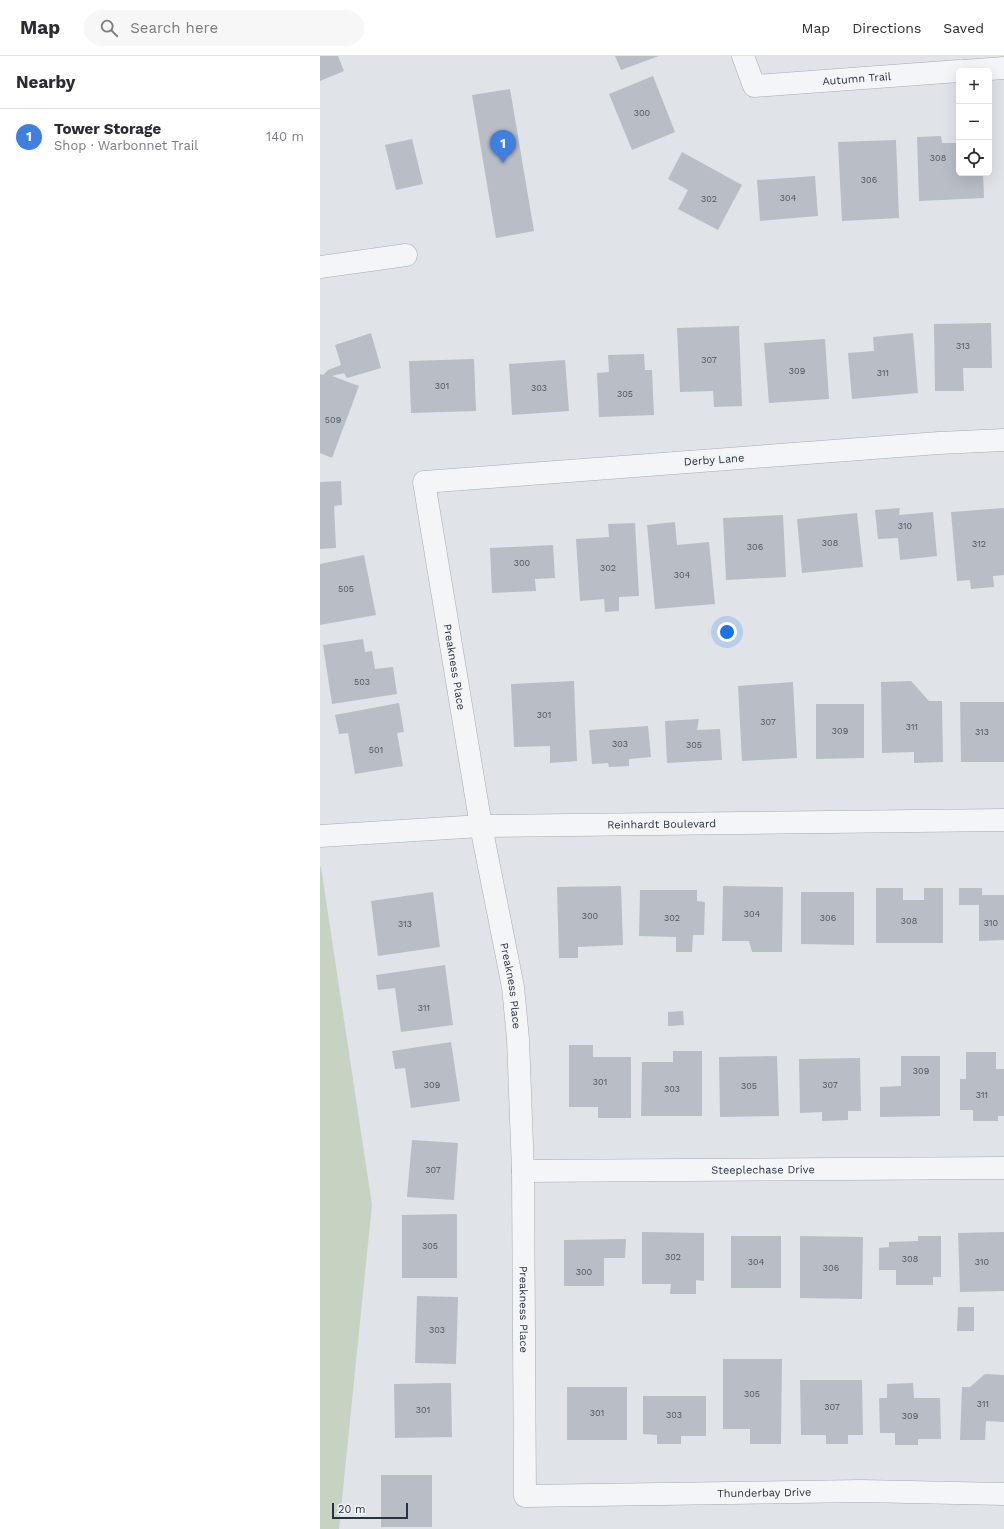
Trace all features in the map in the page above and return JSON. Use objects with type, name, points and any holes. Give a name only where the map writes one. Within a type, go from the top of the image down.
[{"type":"street","name":"Autumn Trail","points":[[743,56],[754,86],[956,71]]},
{"type":"street","points":[[992,69],[1004,68]]},
{"type":"street","points":[[320,267],[406,255]]},
{"type":"street","name":"Derby Lane","points":[[424,482],[940,443],[1004,440]]},
{"type":"street","name":"Preakness Place","points":[[424,482],[481,826],[513,987],[518,1039],[523,1171],[525,1496]]},
{"type":"street","name":"Reinhardt Boulevard","points":[[320,836],[481,826],[1004,820]]},
{"type":"street","name":"Steeplechase Drive","points":[[523,1171],[1004,1168]]},
{"type":"street","name":"Thunderbay Drive","points":[[525,1496],[862,1492],[1004,1494]]},
{"type":"green space","points":[[320,867],[372,1205],[339,1529],[320,1529]]},
{"type":"building","points":[[320,56],[338,56],[344,71],[320,81]]},
{"type":"building","points":[[615,56],[659,56],[621,70]]},
{"type":"building","points":[[653,76],[675,132],[632,150],[609,94]]},
{"type":"building","points":[[510,89],[534,231],[496,238],[472,95]]},
{"type":"building","points":[[941,136],[942,143],[956,143],[956,176],[983,176],[984,198],[919,201],[917,137]]},
{"type":"building","points":[[412,139],[423,184],[396,190],[385,145]]},
{"type":"building","points":[[896,140],[899,218],[842,221],[838,142]]},
{"type":"building","points":[[682,152],[742,185],[718,230],[678,209],[688,190],[668,179]]},
{"type":"building","points":[[815,176],[818,216],[760,221],[757,180]]},
{"type":"building","points":[[991,323],[992,368],[963,368],[964,391],[935,391],[934,324]]},
{"type":"building","points":[[739,326],[742,406],[714,407],[713,391],[680,392],[677,328]]},
{"type":"building","points":[[371,333],[381,368],[347,378],[344,373],[332,376],[359,386],[332,458],[320,453],[320,374],[323,375],[328,370],[341,365],[335,345]]},
{"type":"building","points":[[913,333],[918,393],[852,399],[848,353],[874,351],[873,337]]},
{"type":"building","points":[[825,339],[829,399],[769,403],[764,343]]},
{"type":"building","points":[[644,354],[645,370],[652,370],[654,415],[599,417],[597,373],[609,372],[608,355]]},
{"type":"building","points":[[474,359],[476,411],[411,413],[409,361]]},
{"type":"building","points":[[565,360],[569,411],[512,415],[509,364]]},
{"type":"building","points":[[341,481],[342,505],[334,506],[336,548],[320,549],[320,482]]},
{"type":"building","points":[[900,508],[899,515],[933,512],[937,556],[900,560],[898,538],[878,539],[875,510]]},
{"type":"building","points":[[1004,508],[1004,575],[993,576],[994,587],[971,589],[970,580],[957,581],[951,512]]},
{"type":"building","points":[[857,513],[863,567],[802,573],[797,519]]},
{"type":"building","points":[[783,515],[786,577],[726,580],[723,518]]},
{"type":"building","points":[[675,522],[677,545],[709,542],[715,604],[655,609],[647,525]]},
{"type":"building","points":[[635,523],[639,596],[619,597],[619,611],[605,612],[604,599],[580,601],[576,539],[609,537],[608,524]]},
{"type":"building","points":[[553,545],[555,578],[535,579],[536,591],[492,593],[490,548]]},
{"type":"building","points":[[364,555],[376,615],[320,625],[320,564]]},
{"type":"building","points":[[363,639],[365,652],[372,651],[375,669],[393,667],[397,694],[332,704],[323,645]]},
{"type":"building","points":[[574,681],[577,761],[550,763],[550,746],[514,747],[511,684]]},
{"type":"building","points":[[911,681],[929,701],[942,701],[943,762],[914,763],[914,752],[882,753],[881,682]]},
{"type":"building","points":[[793,682],[797,758],[742,761],[738,686]]},
{"type":"building","points":[[960,702],[1004,702],[1004,762],[961,762]]},
{"type":"building","points":[[399,703],[404,732],[397,733],[403,766],[355,774],[348,733],[339,734],[335,715]]},
{"type":"building","points":[[816,704],[864,704],[864,758],[816,759]]},
{"type":"building","points":[[699,719],[697,730],[720,729],[722,760],[667,763],[665,721]]},
{"type":"building","points":[[648,726],[651,757],[629,759],[629,766],[609,767],[608,763],[592,764],[589,730]]},
{"type":"building","points":[[621,886],[623,945],[578,947],[578,958],[559,958],[557,887]]},
{"type":"building","points":[[723,886],[783,887],[782,952],[752,952],[749,941],[722,941]]},
{"type":"building","points":[[876,888],[903,888],[903,900],[924,900],[924,888],[943,888],[943,943],[876,943]]},
{"type":"building","points":[[959,888],[982,888],[982,895],[1004,895],[1004,940],[979,941],[979,905],[959,905]]},
{"type":"building","points":[[640,890],[697,890],[697,901],[705,902],[704,935],[693,935],[692,952],[676,952],[676,937],[639,936]]},
{"type":"building","points":[[433,892],[440,947],[378,956],[371,901]]},
{"type":"building","points":[[801,892],[854,892],[854,945],[801,944]]},
{"type":"building","points":[[445,965],[453,1025],[401,1032],[395,988],[378,990],[376,975]]},
{"type":"building","points":[[683,1011],[684,1025],[668,1026],[668,1012]]},
{"type":"building","points":[[451,1042],[460,1101],[411,1108],[405,1068],[395,1069],[392,1051]]},
{"type":"building","points":[[569,1045],[593,1045],[593,1057],[631,1057],[631,1118],[598,1118],[598,1107],[569,1107]]},
{"type":"building","points":[[673,1051],[702,1051],[702,1116],[641,1116],[642,1062],[673,1062]]},
{"type":"building","points":[[966,1052],[996,1052],[996,1069],[1004,1069],[1004,1116],[998,1116],[998,1121],[973,1121],[973,1110],[960,1110],[960,1079],[966,1079]]},
{"type":"building","points":[[777,1056],[779,1116],[720,1117],[719,1057]]},
{"type":"building","points":[[901,1056],[940,1056],[940,1116],[880,1117],[880,1087],[901,1086]]},
{"type":"building","points":[[860,1058],[861,1111],[848,1111],[848,1120],[822,1121],[822,1112],[800,1113],[799,1059]]},
{"type":"building","points":[[412,1140],[458,1143],[454,1200],[407,1197]]},
{"type":"building","points":[[457,1214],[457,1278],[402,1278],[402,1215]]},
{"type":"building","points":[[642,1232],[704,1233],[704,1281],[696,1280],[696,1294],[670,1294],[671,1284],[642,1284]]},
{"type":"building","points":[[1004,1232],[1004,1291],[960,1292],[958,1233]]},
{"type":"building","points":[[731,1236],[781,1236],[781,1288],[731,1288]]},
{"type":"building","points":[[800,1236],[863,1237],[862,1299],[800,1298]]},
{"type":"building","points":[[918,1236],[941,1236],[941,1277],[933,1277],[933,1285],[896,1285],[896,1270],[879,1270],[879,1248],[889,1247],[889,1242],[918,1241]]},
{"type":"building","points":[[626,1239],[625,1258],[604,1258],[604,1286],[564,1286],[564,1240]]},
{"type":"building","points":[[417,1296],[458,1297],[456,1364],[415,1363]]},
{"type":"building","points":[[958,1307],[974,1307],[974,1331],[957,1331]]},
{"type":"building","points":[[723,1359],[782,1359],[781,1444],[750,1444],[750,1429],[723,1429]]},
{"type":"building","points":[[985,1374],[1004,1375],[1004,1422],[986,1421],[985,1440],[960,1440],[962,1387],[970,1387]]},
{"type":"building","points":[[800,1380],[862,1380],[863,1435],[848,1435],[848,1444],[826,1444],[826,1435],[801,1435]]},
{"type":"building","points":[[451,1383],[452,1437],[395,1438],[394,1384]]},
{"type":"building","points":[[913,1383],[914,1398],[940,1398],[941,1439],[918,1439],[918,1445],[895,1445],[895,1433],[880,1433],[879,1398],[887,1398],[887,1384]]},
{"type":"building","points":[[567,1387],[627,1387],[627,1440],[567,1440]]},
{"type":"building","points":[[643,1396],[706,1396],[706,1436],[681,1436],[681,1444],[657,1444],[657,1435],[643,1434]]},
{"type":"building","points":[[381,1475],[432,1475],[432,1527],[381,1527]]},
{"type":"place","name":"Tower Storage","points":[[503,163]]}]
